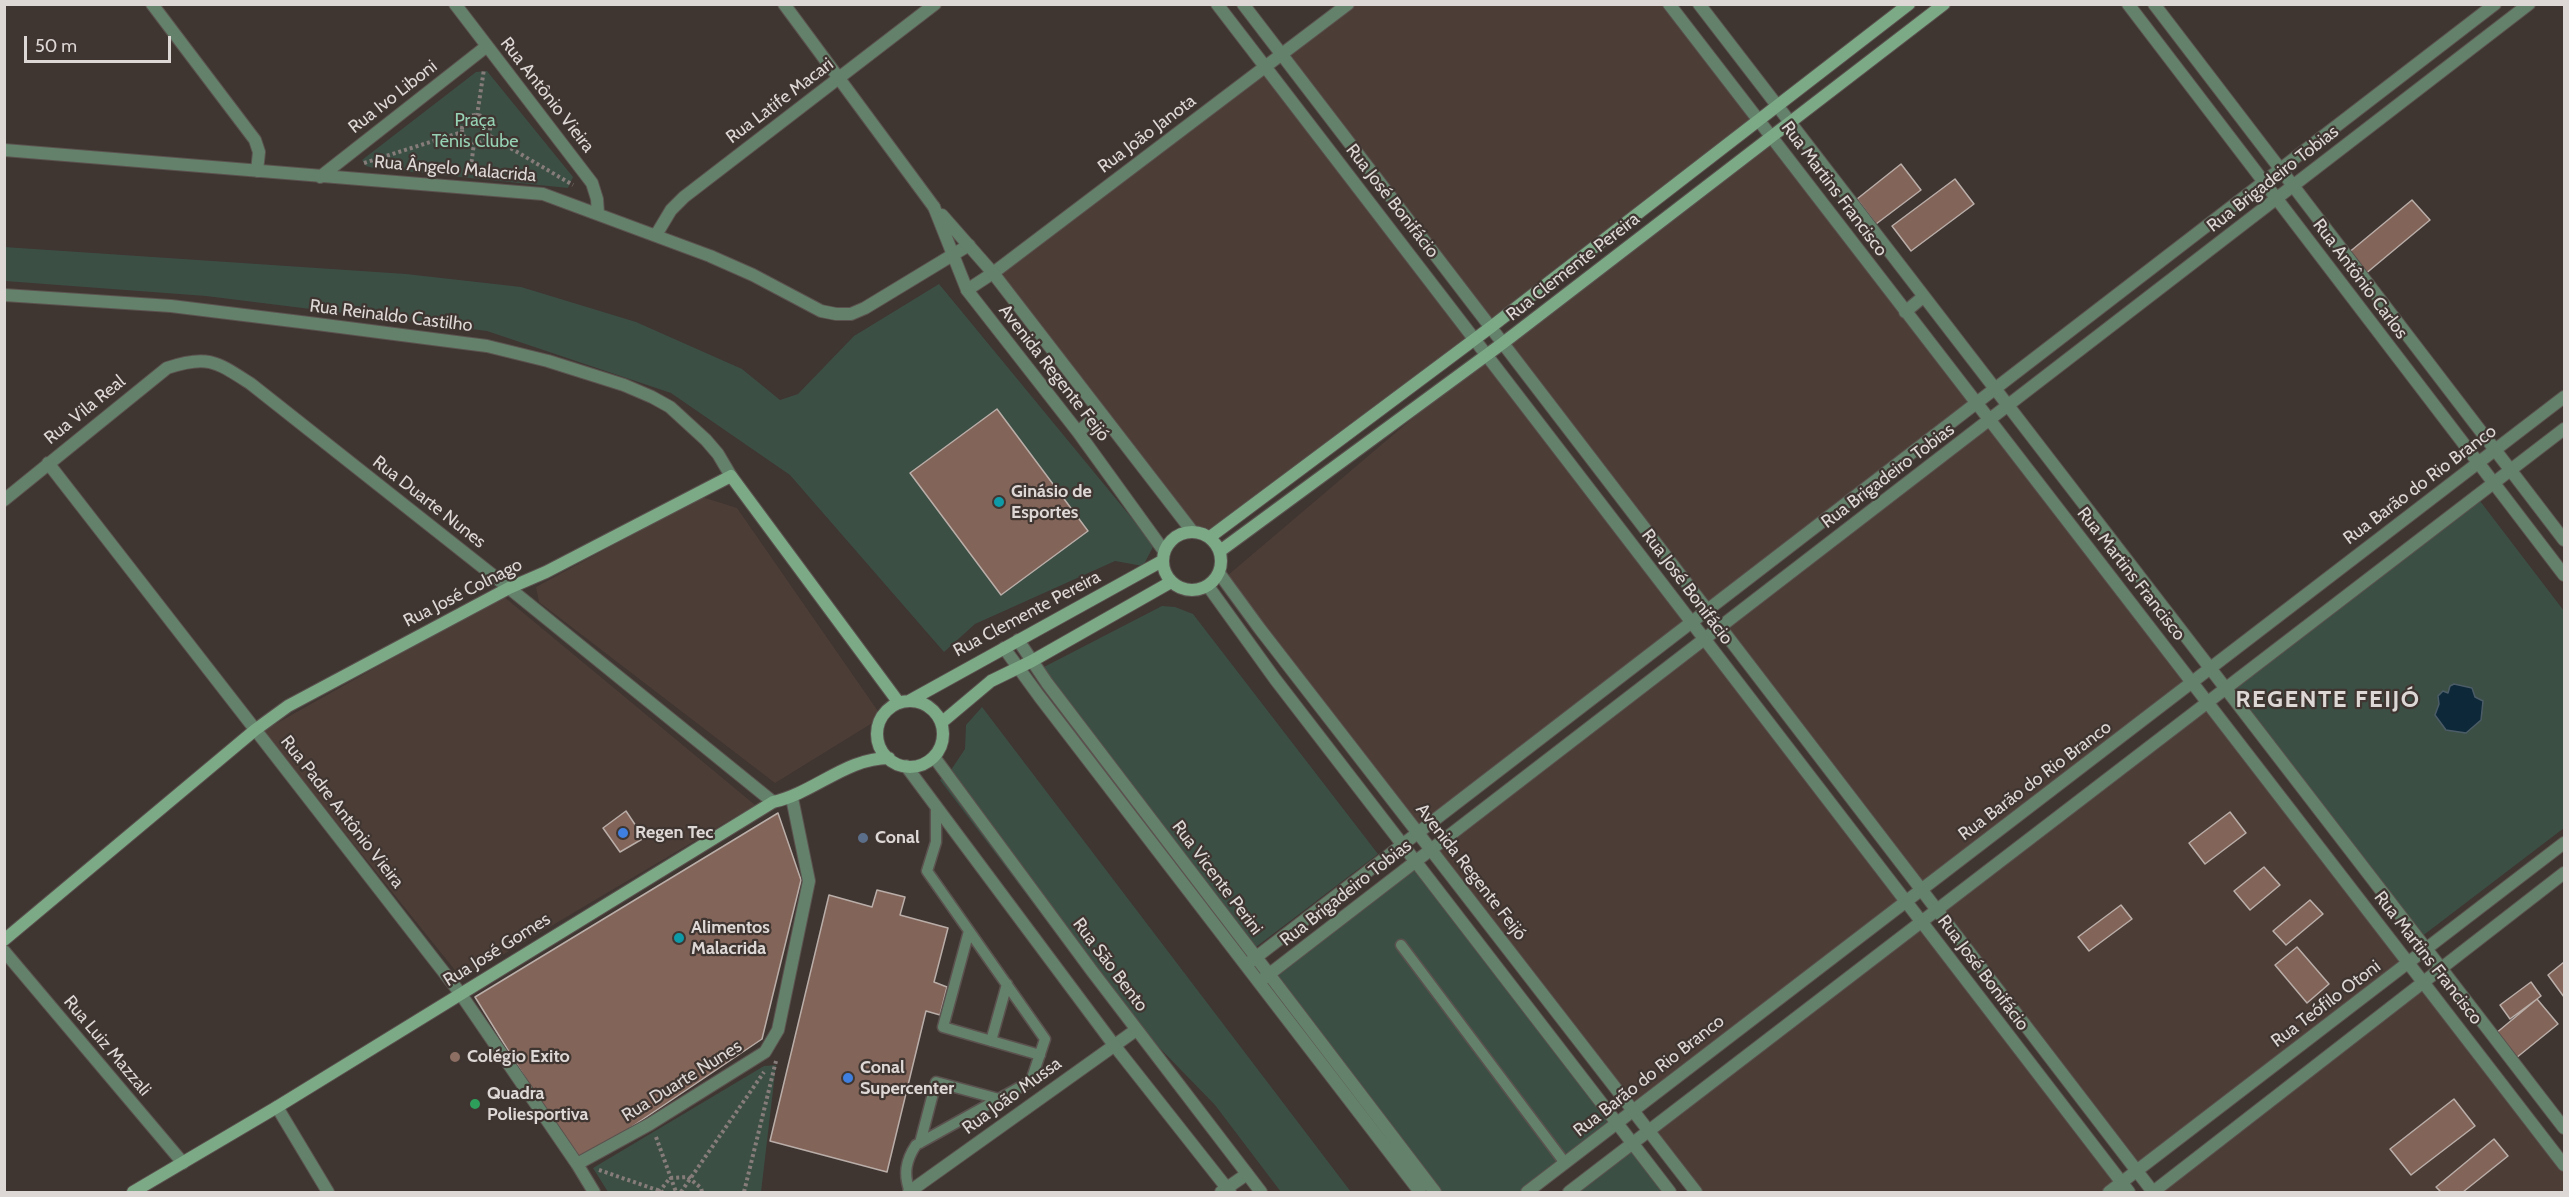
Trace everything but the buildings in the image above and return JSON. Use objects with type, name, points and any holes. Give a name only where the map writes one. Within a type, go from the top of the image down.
[{"type":"main road","name":"Rua Clemente Pereira","points":[[1210,537],[1491,327],[1909,4]]},
{"type":"main road","name":"Rua Clemente Pereira","points":[[1220,551],[1503,343],[1944,4]]},
{"type":"main road","name":"Rua José Colnago","points":[[4,940],[255,730],[302,698],[509,588],[546,572],[731,476]]},
{"type":"main road","points":[[731,476],[904,702]]},
{"type":"main road","points":[[1192,531],[1210,537],[1220,551],[1222,562],[1219,573],[1208,586],[1189,591],[1172,582],[1166,576],[1163,556],[1172,539],[1192,531]]},
{"type":"main road","name":"Rua Clemente Pereira","points":[[904,702],[1004,648],[1163,556]]},
{"type":"main road","points":[[941,723],[991,681],[1032,661],[1172,582]]},
{"type":"main road","points":[[904,702],[929,707],[941,723],[943,741],[934,757],[916,766],[906,766],[889,758],[879,745],[878,726],[890,708],[904,702]]},
{"type":"main road","name":"Rua José Gomes","points":[[133,1192],[277,1107],[773,802],[792,798],[868,760],[889,758]]},
{"type":"street","points":[[152,4],[255,140],[259,152],[257,171]]},
{"type":"street","name":"Rua Antônio Vieira","points":[[455,4],[592,183],[598,213]]},
{"type":"street","name":"Avenida Regente Feijó","points":[[784,4],[934,207],[993,273],[1192,531]]},
{"type":"street","name":"Rua Latife Macari","points":[[656,235],[671,210],[684,197],[935,4]]},
{"type":"street","name":"Rua José Bonifácio","points":[[1217,4],[2125,1188]]},
{"type":"street","name":"Rua José Bonifácio","points":[[1243,4],[2153,1192]]},
{"type":"street","name":"Rua João Janota","points":[[967,290],[993,273],[1348,4]]},
{"type":"street","name":"Rua Martins Francisco","points":[[1669,4],[2565,1165]]},
{"type":"street","name":"Rua Martins Francisco","points":[[1699,4],[2565,1128]]},
{"type":"street","name":"Rua Antônio Carlos","points":[[2128,4],[2565,574]]},
{"type":"street","name":"Rua Antônio Carlos","points":[[2154,4],[2565,540]]},
{"type":"street","name":"Rua Brigadeiro Tobias","points":[[1250,962],[2495,4]]},
{"type":"street","name":"Rua Brigadeiro Tobias","points":[[1264,979],[2529,4]]},
{"type":"street","name":"Rua Ivo Liboni","points":[[320,177],[487,46]]},
{"type":"street","name":"Rua Ângelo Malacrida","points":[[4,150],[543,194],[656,235],[753,275],[820,311],[836,314],[851,314],[865,308],[969,245]]},
{"type":"street","name":"Avenida Regente Feijó","points":[[934,207],[967,290],[1078,432],[1163,556]]},
{"type":"street","name":"Rua Reinaldo Castilho","points":[[4,295],[171,306],[487,346],[548,361],[624,385],[670,407],[706,440],[718,454],[731,476]]},
{"type":"street","points":[[1905,312],[1923,297]]},
{"type":"street","name":"Rua Vila Real","points":[[4,500],[167,368],[194,360]]},
{"type":"street","name":"Rua Duarte Nunes","points":[[194,360],[210,361],[251,384],[509,588],[773,802]]},
{"type":"street","name":"Rua Barão do Rio Branco","points":[[1527,1192],[2565,397]]},
{"type":"street","points":[[1078,432],[1101,413]]},
{"type":"street","points":[[1569,1192],[2565,429]]},
{"type":"street","name":"Rua Padre Antônio Vieira","points":[[48,463],[460,993],[594,1192]]},
{"type":"street","name":"Avenida Regente Feijó","points":[[1219,573],[1696,1192]]},
{"type":"street","name":"Avenida Regente Feijó","points":[[1208,586],[1275,679],[1670,1192]]},
{"type":"street","name":"Rua Vicente Perini","points":[[1018,640],[1250,962]]},
{"type":"street","name":"Rua Vicente Perini","points":[[1004,648],[1250,962],[1435,1192]]},
{"type":"street","points":[[1275,679],[1290,668]]},
{"type":"street","points":[[1567,718],[1580,735]]},
{"type":"street","points":[[1334,756],[1350,745]]},
{"type":"street","name":"Rua São Bento","points":[[934,757],[1136,1030],[1261,1192]]},
{"type":"street","points":[[906,766],[1226,1191],[1247,1174]]},
{"type":"street","name":"Rua Duarte Nunes","points":[[577,1164],[650,1124],[765,1052],[778,1030],[809,880],[792,798]]},
{"type":"street","name":"Rua Teófilo Otoni","points":[[2109,1192],[2125,1188],[2137,1171],[2565,843]]},
{"type":"street","points":[[2153,1192],[2565,873]]},
{"type":"street","name":"Rua Luiz Mazzali","points":[[4,951],[183,1163]]},
{"type":"street","name":"Rua Vicente Perini","points":[[1264,979],[1420,1192]]},
{"type":"street","name":"Rua João Mussa","points":[[909,1192],[1136,1030]]},
{"type":"street","points":[[277,1107],[328,1192]]},
{"type":"lane","points":[[909,1192],[905,1180],[910,1154],[920,1143],[1031,1081],[1045,1039],[927,871],[936,842],[936,806]]},
{"type":"lane","points":[[969,931],[944,1027],[1040,1055]]},
{"type":"lane","points":[[1401,945],[1565,1163]]},
{"type":"lane","points":[[991,1041],[1007,984]]},
{"type":"lane","points":[[920,1143],[936,1082],[999,1099]]},
{"type":"path","points":[[477,116],[487,46]]},
{"type":"path","points":[[470,115],[482,116],[490,124],[490,136],[481,144],[470,143],[462,132],[462,123],[470,115]]},
{"type":"path","points":[[353,166],[462,132]]},
{"type":"path","points":[[490,136],[597,199]]},
{"type":"path","points":[[468,187],[474,143]]},
{"type":"path","points":[[744,1192],[776,1065],[778,1030]]},
{"type":"path","points":[[681,1192],[769,1065],[769,1056],[765,1052]]},
{"type":"path","points":[[650,1124],[676,1192]]},
{"type":"path","points":[[577,1164],[660,1192],[670,1178]]},
{"type":"path","points":[[670,1178],[688,1177],[701,1188],[702,1192]]},
{"type":"shaded area","points":[[1348,5],[1669,5],[1759,120],[1491,327],[1281,55]]},
{"type":"shaded area","points":[[1265,66],[1475,338],[1203,536],[993,273]]},
{"type":"shaded area","points":[[1772,138],[1977,404],[1707,611],[1503,343]]},
{"type":"shaded area","points":[[1487,355],[1691,622],[1418,833],[1227,576]]},
{"type":"shaded area","points":[[1990,420],[2192,683],[1921,890],[1720,627]]},
{"type":"shaded area","points":[[702,497],[737,508],[882,717],[775,783],[539,602],[536,587]]},
{"type":"shaded area","points":[[503,596],[755,805],[462,979],[263,731]]},
{"type":"shaded area","points":[[1704,639],[1905,901],[1633,1111],[1431,850]]},
{"type":"shaded area","points":[[2208,703],[2409,963],[2137,1171],[1937,910]]},
{"type":"shaded area","points":[[1921,921],[2121,1183],[2109,1192],[1696,1192],[1649,1131]]},
{"type":"shaded area","points":[[2424,983],[2564,1165],[2564,1192],[2153,1192]]},
{"type":"green space","name":"Praça Tênis Clube","points":[[487,71],[573,177],[568,188],[366,166],[362,160],[476,72]]},
{"type":"green space","points":[[4,247],[406,274],[521,287],[636,322],[742,369],[780,400],[798,394],[854,336],[939,284],[1154,545],[1143,566],[1115,561],[975,624],[944,652],[790,475],[671,393],[487,331],[206,296],[5,281]]},
{"type":"green space","points":[[2480,501],[2564,611],[2564,828],[2421,937],[2231,691]]},
{"type":"green space","points":[[1162,606],[1175,607],[1193,614],[1378,854],[1256,947],[1042,668]]},
{"type":"green space","points":[[982,707],[1351,1192],[1281,1192],[1215,1105],[1083,969],[940,780],[951,770],[965,749],[966,725]]},
{"type":"green space","points":[[1416,862],[1617,1124],[1527,1192],[1435,1192],[1268,975]]},
{"type":"green space","points":[[776,1065],[761,1192],[608,1192],[593,1168],[764,1066]]},
{"type":"green space","points":[[1632,1144],[1668,1192],[1569,1192]]},
{"type":"water","points":[[2454,684],[2472,688],[2475,697],[2483,701],[2481,720],[2466,733],[2446,730],[2435,715],[2439,704],[2438,696],[2443,691],[2448,693],[2450,686]]},
{"type":"place","name":"Ginásio de Esportes","points":[[999,502]]},
{"type":"place","name":"Regen Tec","points":[[623,833]]},
{"type":"place","name":"Conal","points":[[863,838]]},
{"type":"place","name":"Alimentos Malacrida","points":[[679,938]]},
{"type":"place","name":"Colégio Exito","points":[[455,1057]]},
{"type":"place","name":"Conal Supercenter","points":[[848,1078]]},
{"type":"place","name":"Quadra Poliesportiva","points":[[475,1104]]},
{"type":"district","name":"REGENTE FEIJÓ","points":[[2328,700]]}]
